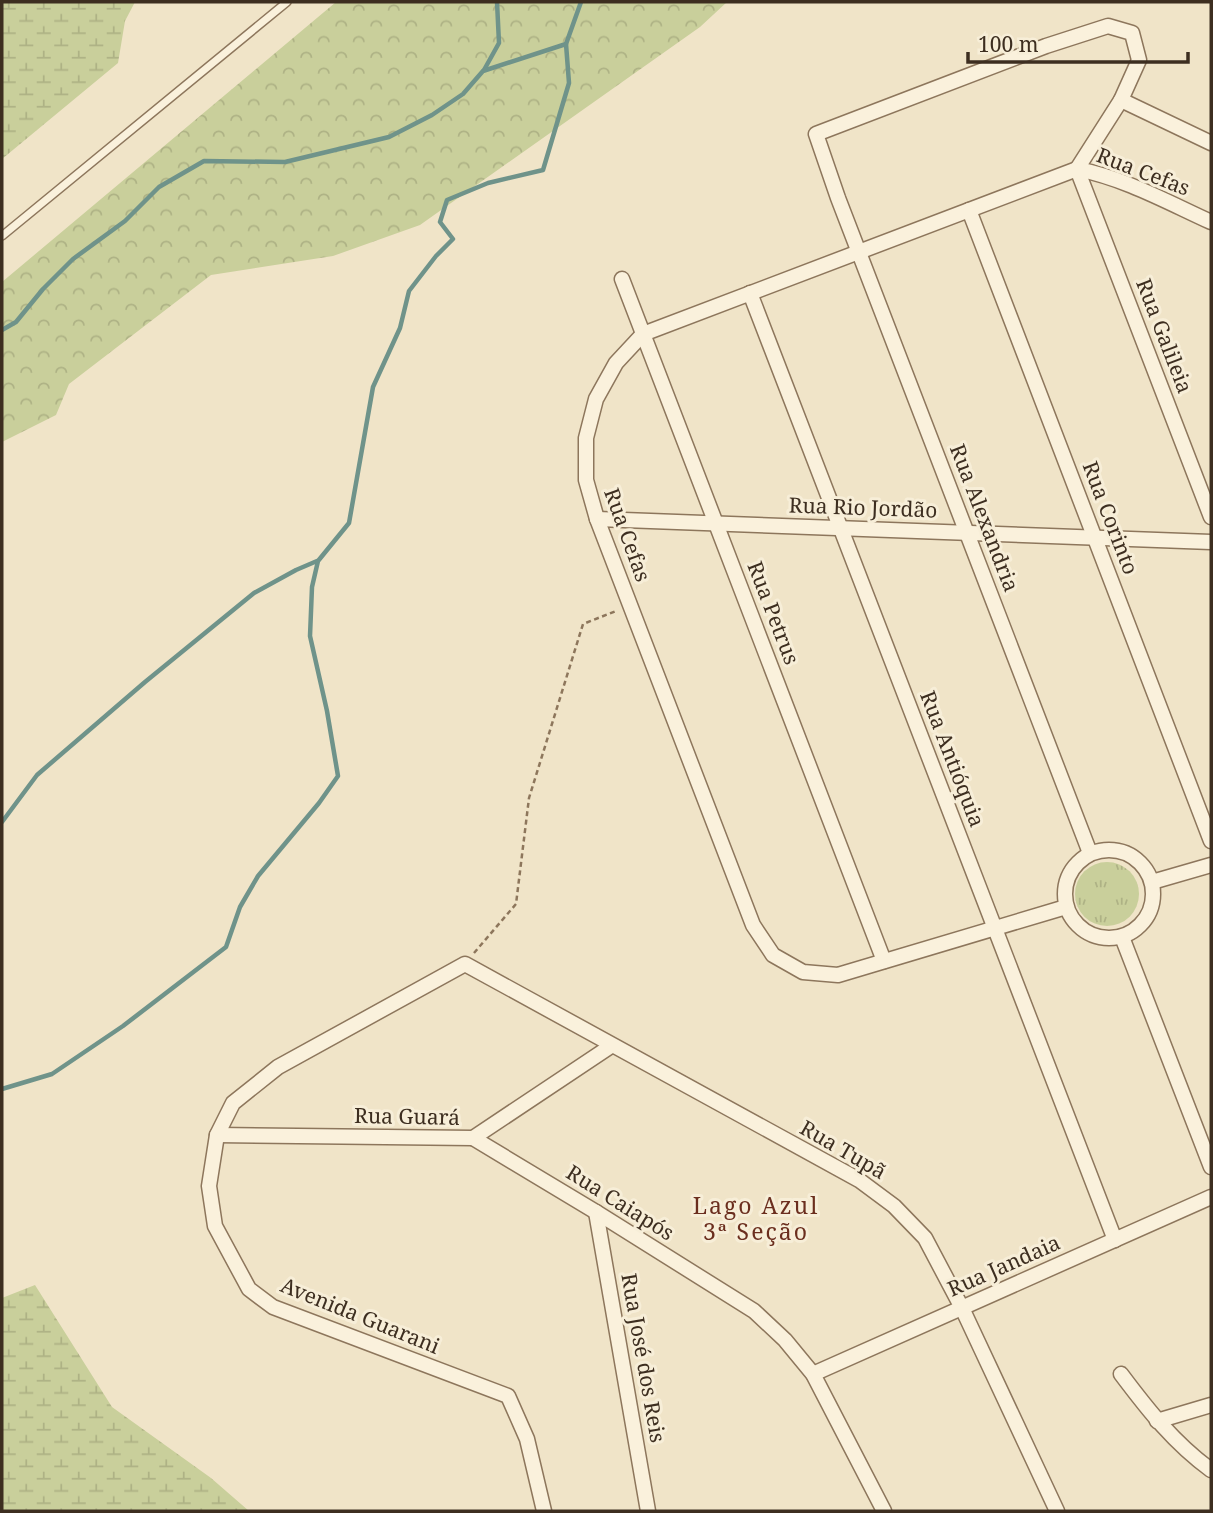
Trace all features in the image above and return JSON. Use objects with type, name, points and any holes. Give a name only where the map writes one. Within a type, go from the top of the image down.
[{"type":"street","name":"Rua Alexandria","points":[[1090,853],[838,198],[816,134],[1046,46],[1108,26],[1132,33],[1139,60],[1121,100]]},
{"type":"street","points":[[1077,169],[1121,100],[1211,143]]},
{"type":"street","name":"Rua Cefas","points":[[1066,907],[838,975],[803,972],[773,955],[754,925],[597,519],[586,480],[586,438],[596,399],[616,363],[643,334],[1077,169],[1102,174],[1128,184],[1211,222]]},
{"type":"street","name":"Rua Galileia","points":[[1077,169],[1211,517]]},
{"type":"street","name":"Rua Corinto","points":[[969,210],[1211,841]]},
{"type":"street","name":"Rua Petrus","points":[[622,279],[884,961]]},
{"type":"street","name":"Rua Antióquia","points":[[750,293],[1115,1240]]},
{"type":"street","name":"Rua Rio Jordão","points":[[597,519],[1211,542]]},
{"type":"street","points":[[1105,850],[1128,854],[1145,868],[1152,882],[1154,895],[1145,921],[1122,937],[1109,939],[1082,930],[1072,920],[1066,907],[1064,895],[1071,870],[1090,853],[1105,850]]},
{"type":"street","points":[[1152,882],[1211,864]]},
{"type":"street","points":[[1122,937],[1211,1167]]},
{"type":"street","name":"Rua Tupã","points":[[465,964],[859,1180],[885,1199],[925,1238],[962,1308],[1057,1511]]},
{"type":"street","name":"Avenida Guarani","points":[[465,964],[278,1067],[233,1103],[217,1135],[209,1186],[215,1226],[249,1289],[273,1307],[509,1396],[527,1439],[544,1511]]},
{"type":"street","name":"Rua Guará","points":[[217,1135],[473,1138],[611,1046]]},
{"type":"street","name":"Rua Caiapós","points":[[473,1138],[754,1311],[785,1340],[813,1374],[884,1511]]},
{"type":"street","name":"Rua Jandaia","points":[[813,1374],[1211,1197]]},
{"type":"street","name":"Rua José dos Reis","points":[[596,1212],[648,1511]]},
{"type":"street","points":[[1121,1374],[1157,1421],[1190,1455],[1211,1470]]},
{"type":"street","points":[[1157,1421],[1211,1405]]},
{"type":"lane","points":[[2,236],[287,2]]},
{"type":"path","points":[[465,964],[516,904],[529,798],[583,624],[630,605]]},
{"type":"green space","points":[[2,2],[135,2],[125,21],[118,63],[2,159]]},
{"type":"green space","points":[[336,2],[727,2],[700,27],[420,225],[333,256],[211,275],[69,384],[56,415],[2,442],[2,282]]},
{"type":"green space","points":[[1107,862],[1125,868],[1133,876],[1139,894],[1133,912],[1125,920],[1107,926],[1089,920],[1081,912],[1075,894],[1081,876],[1089,868]]},
{"type":"green space","points":[[35,1285],[112,1407],[211,1478],[249,1511],[2,1511],[2,1298]]},
{"type":"waterway","points":[[484,70],[499,43],[497,2]]},
{"type":"waterway","points":[[2,330],[16,322],[43,289],[73,259],[125,221],[159,187],[204,161],[285,162],[389,137],[432,115],[463,94],[483,71],[566,44],[581,2]]},
{"type":"waterway","points":[[2,1089],[52,1074],[123,1026],[226,947],[240,907],[258,876],[338,776],[310,636],[312,587],[318,561],[349,523],[373,387],[400,328],[409,291],[453,239],[440,222],[447,200],[488,183],[543,170],[569,83],[566,44]]},
{"type":"waterway","points":[[2,822],[37,775],[145,682],[254,593],[317,561]]},
{"type":"district","name":"Lago Azul 3ª Seção","points":[[756,1219]]}]
